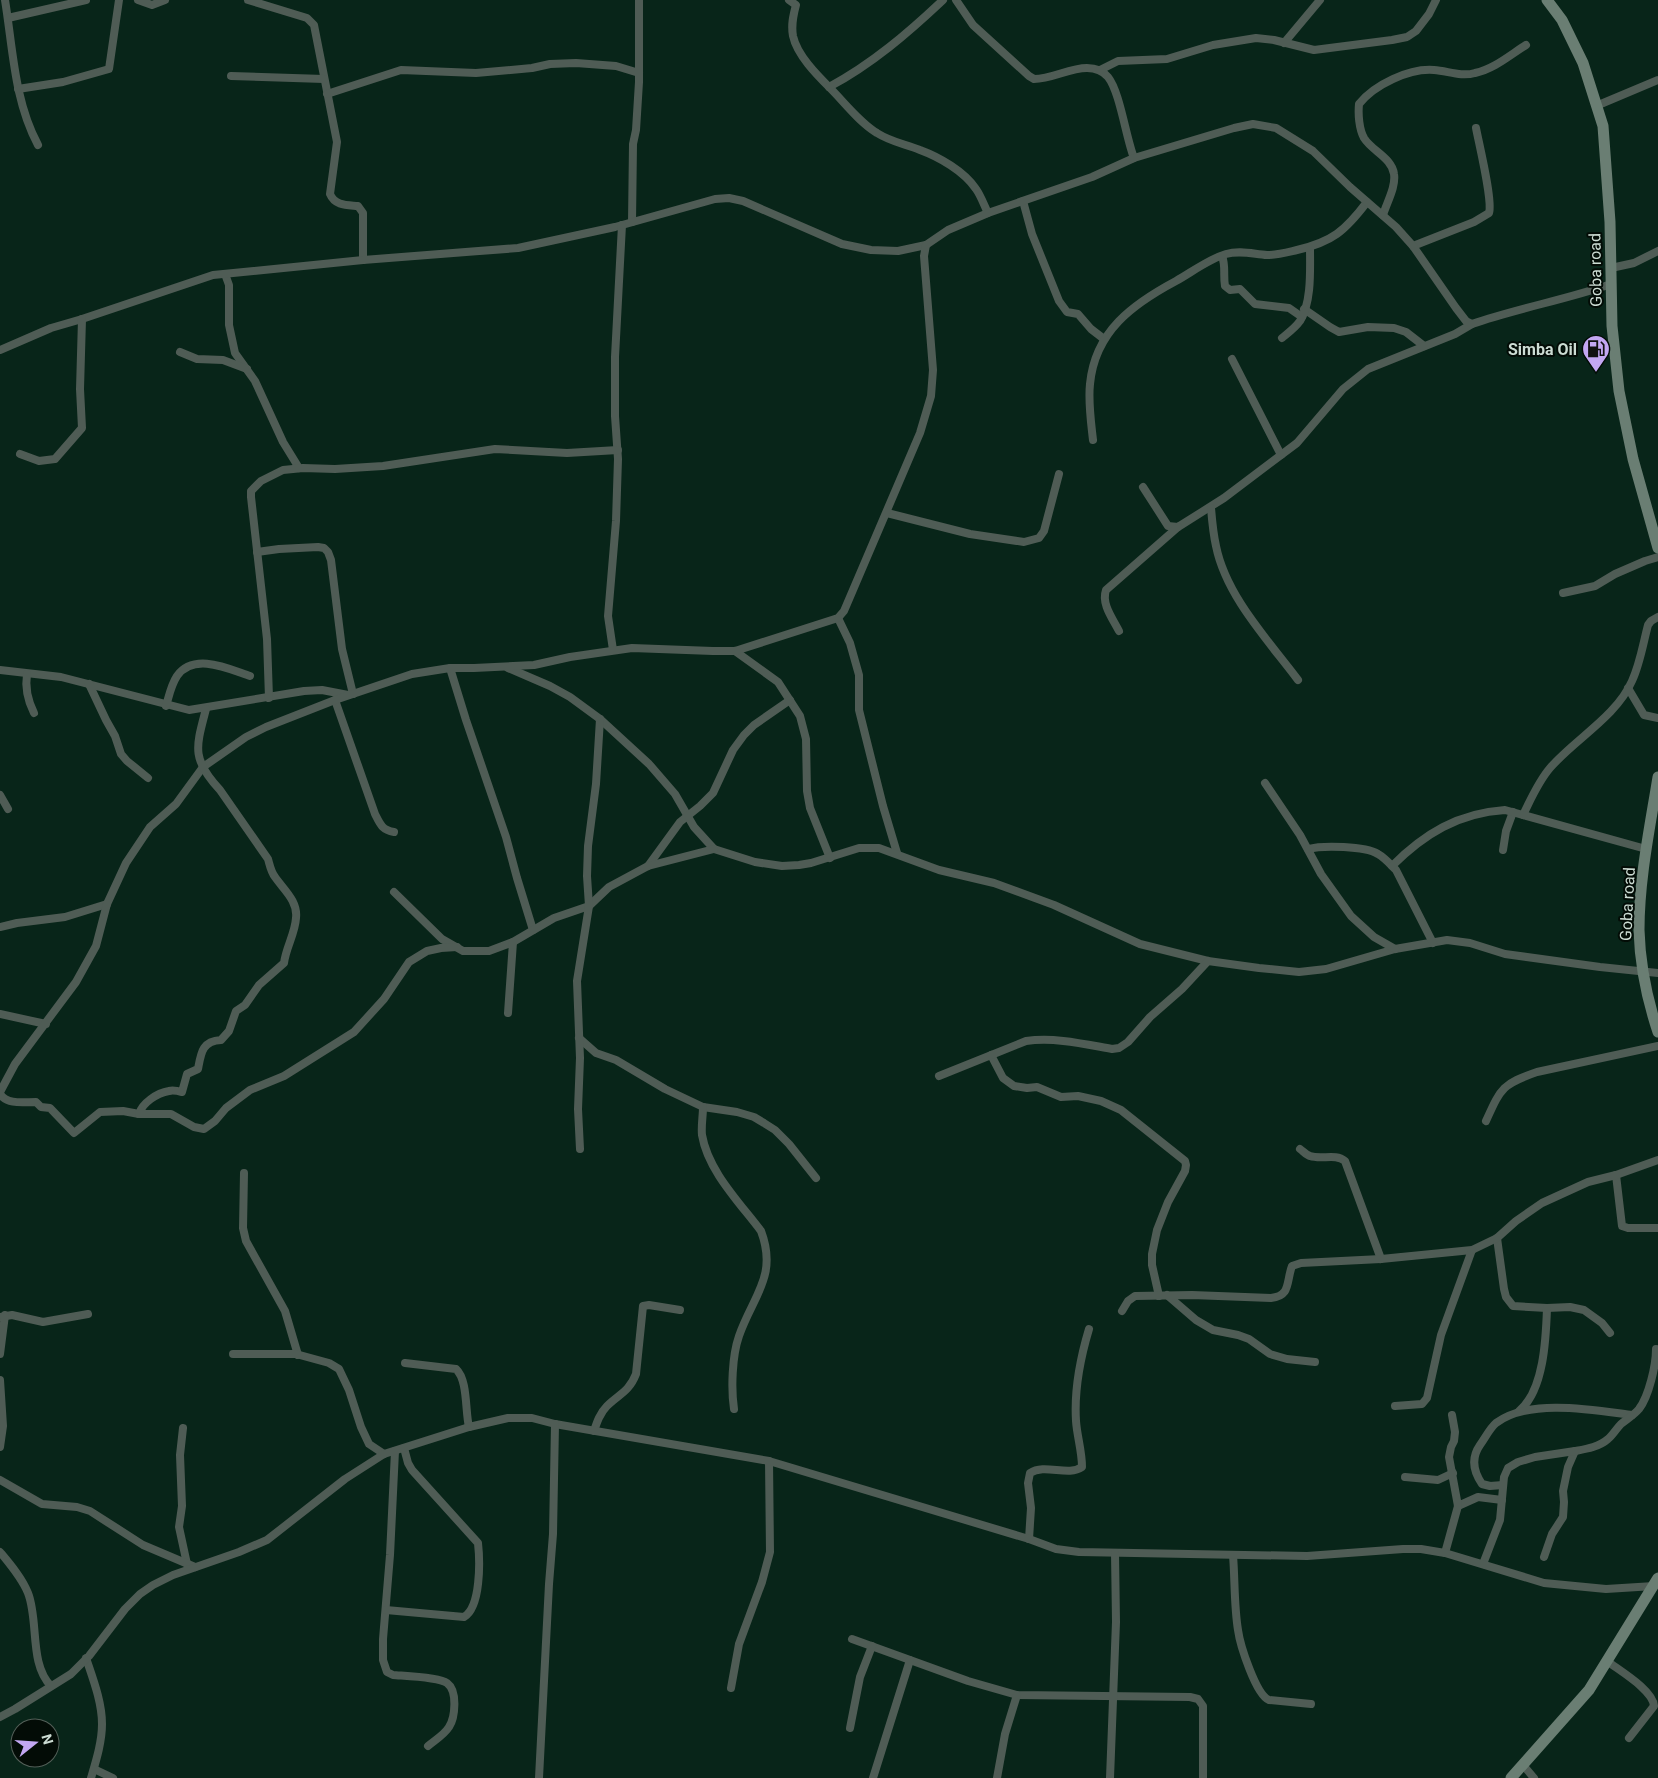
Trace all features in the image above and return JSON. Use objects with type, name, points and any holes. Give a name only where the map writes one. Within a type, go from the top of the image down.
[{"type":"street","points":[[5,0],[18,89],[30,130],[38,145]]},
{"type":"street","points":[[18,89],[63,82],[109,69],[120,0]]},
{"type":"street","points":[[138,0],[152,5],[165,0]]},
{"type":"street","points":[[248,0],[307,18],[314,24],[336,142],[330,194],[336,203],[358,206],[363,213],[363,260]]},
{"type":"street","points":[[632,222],[633,144],[636,130],[639,74],[639,0]]},
{"type":"street","points":[[789,0],[796,5],[792,20],[793,38],[814,73],[874,132],[889,140],[920,150],[948,164],[966,177],[976,189],[988,213]]},
{"type":"street","points":[[829,87],[843,80],[895,44],[943,0]]},
{"type":"street","points":[[956,0],[973,25],[1034,79],[1087,68],[1100,70],[1118,61],[1167,59],[1213,44],[1256,38],[1284,42],[1314,50],[1407,37],[1416,31],[1429,14],[1436,0]]},
{"type":"street","points":[[1284,42],[1320,0]]},
{"type":"street","name":"Goba road","points":[[1547,0],[1562,20],[1583,63],[1603,126],[1610,222],[1612,326],[1619,391],[1633,459],[1658,548]]},
{"type":"street","points":[[8,18],[79,1]]},
{"type":"street","points":[[1383,215],[1391,192],[1394,173],[1391,166],[1364,139],[1358,104],[1367,94],[1379,86],[1403,75],[1424,70],[1468,75],[1495,65],[1526,45]]},
{"type":"street","points":[[327,94],[401,70],[476,73],[532,68],[550,64],[576,63],[616,66],[639,74]]},
{"type":"street","points":[[1100,70],[1108,78],[1114,92],[1134,158]]},
{"type":"street","points":[[231,76],[324,79]]},
{"type":"street","points":[[1596,106],[1658,80]]},
{"type":"street","points":[[0,350],[51,328],[212,275],[363,260],[518,248],[622,225],[715,199],[729,198],[743,201],[842,244],[871,250],[898,251],[926,245],[948,230],[988,213],[1092,177],[1134,158],[1253,124],[1276,128],[1312,151],[1383,215],[1413,246],[1456,308],[1466,321],[1472,324]]},
{"type":"street","points":[[1413,246],[1474,222],[1489,213],[1491,208],[1476,128]]},
{"type":"street","points":[[1023,201],[1032,234],[1059,300],[1068,312],[1078,314],[1091,329],[1104,339]]},
{"type":"street","points":[[1093,440],[1090,383],[1104,339],[1112,328],[1152,294],[1222,256],[1242,252],[1268,255],[1284,253],[1329,240],[1352,222],[1367,202]]},
{"type":"street","points":[[613,650],[608,616],[616,521],[618,450],[614,416],[615,357],[622,225]]},
{"type":"street","points":[[457,947],[428,951],[409,962],[384,999],[354,1032],[284,1076],[250,1090],[226,1108],[215,1121],[204,1129],[194,1127],[171,1114],[139,1114],[111,1110],[100,1112],[74,1133],[50,1108],[41,1107],[36,1102],[11,1102],[4,1099],[0,1093],[15,1064],[76,982],[96,946],[107,904],[126,863],[150,827],[176,804],[203,767],[246,737],[266,727],[335,700],[412,674],[450,668],[534,665],[632,648],[713,652],[735,651],[838,618],[844,611],[887,513],[920,432],[931,396],[933,370],[924,269],[926,245]]},
{"type":"street","points":[[1282,338],[1295,327],[1303,313],[1310,280],[1310,247]]},
{"type":"street","points":[[1611,268],[1634,263],[1658,252]]},
{"type":"street","points":[[1222,256],[1225,265],[1223,275],[1225,286],[1230,290],[1240,289],[1255,304],[1289,308],[1303,313],[1339,332],[1368,327],[1394,328],[1406,332],[1424,346]]},
{"type":"street","points":[[225,274],[229,285],[228,315],[235,353],[249,370],[283,442],[299,468]]},
{"type":"street","points":[[1119,632],[1104,598],[1106,590],[1178,527],[1211,508],[1297,443],[1343,390],[1368,368],[1455,334],[1472,324],[1524,308],[1577,296],[1611,284]]},
{"type":"street","points":[[20,454],[39,461],[55,459],[82,428],[80,389],[82,319]]},
{"type":"street","points":[[180,352],[196,359],[223,360],[249,370]]},
{"type":"street","points":[[1232,360],[1281,455]]},
{"type":"street","points":[[269,698],[268,639],[251,492],[261,481],[283,470],[383,466],[495,449],[567,453],[618,450]]},
{"type":"street","points":[[887,513],[970,534],[1024,542],[1039,538],[1044,531],[1059,474]]},
{"type":"street","points":[[1143,487],[1168,526],[1178,527]]},
{"type":"street","points":[[1211,508],[1216,547],[1222,567],[1231,585],[1252,622],[1298,680]]},
{"type":"street","points":[[257,552],[279,549],[318,548],[324,548],[328,552],[331,560],[342,649],[351,695]]},
{"type":"street","points":[[1562,593],[1595,586],[1614,574],[1658,557]]},
{"type":"street","points":[[1523,815],[1537,787],[1552,767],[1614,708],[1628,688],[1636,668],[1648,625],[1658,617]]},
{"type":"street","points":[[838,618],[850,643],[859,675],[859,710],[897,853]]},
{"type":"street","points":[[735,651],[778,682],[800,716],[806,739],[807,792],[810,808],[830,858]]},
{"type":"street","points":[[166,706],[170,690],[177,676],[183,670],[192,666],[213,664],[250,676]]},
{"type":"street","points":[[506,667],[570,697],[600,720],[649,764],[675,794],[694,827],[714,849],[755,862],[782,866],[811,863],[859,848],[879,848],[897,853],[938,870],[994,883],[1054,905],[1140,944],[1208,961],[1298,972],[1326,970],[1395,949],[1447,940],[1470,943],[1505,954],[1658,974]]},
{"type":"street","points":[[450,668],[506,837],[533,930]]},
{"type":"street","points":[[0,670],[62,677],[129,694],[166,706],[189,710],[206,709],[224,704],[269,698],[289,693],[322,690],[351,695]]},
{"type":"street","points":[[27,674],[28,695],[34,713]]},
{"type":"street","points":[[90,684],[123,757],[148,778]]},
{"type":"street","points":[[1628,688],[1644,715],[1658,718]]},
{"type":"street","points":[[335,700],[375,814],[382,828],[394,832]]},
{"type":"street","points":[[648,866],[675,828],[713,793],[733,750],[744,735],[754,725],[790,700]]},
{"type":"street","points":[[139,1114],[141,1108],[153,1097],[169,1091],[182,1092],[187,1074],[198,1069],[201,1052],[205,1046],[212,1041],[221,1040],[229,1031],[236,1011],[245,1005],[259,985],[284,963],[295,927],[294,904],[271,870],[268,859],[211,780],[198,755],[197,742],[206,709]]},
{"type":"street","points":[[580,1149],[578,1109],[578,981],[589,906],[586,876],[596,784],[600,720]]},
{"type":"street","name":"Goba road","points":[[1658,777],[1646,850],[1639,930],[1643,972],[1658,1032]]},
{"type":"street","points":[[1265,783],[1300,834],[1321,874],[1350,916],[1374,937],[1395,949]]},
{"type":"street","points":[[0,795],[8,809]]},
{"type":"street","points":[[1392,866],[1421,840],[1446,824],[1495,810],[1513,812],[1646,850]]},
{"type":"street","points":[[1503,850],[1506,831],[1513,812]]},
{"type":"street","points":[[1308,849],[1332,846],[1376,852],[1387,860],[1434,942]]},
{"type":"street","points":[[394,892],[442,938],[463,951],[489,951],[513,942],[554,918],[589,906],[609,887],[648,866],[714,849]]},
{"type":"street","points":[[0,928],[23,922],[65,917],[107,904]]},
{"type":"street","points":[[508,1013],[513,942]]},
{"type":"street","points":[[939,1076],[1026,1041],[1039,1039],[1056,1040],[1112,1049],[1119,1048],[1128,1042],[1150,1017],[1182,989],[1208,961]]},
{"type":"street","points":[[0,1014],[46,1024]]},
{"type":"street","points":[[579,1038],[596,1053],[616,1060],[664,1089],[703,1107],[737,1112],[754,1117],[775,1130],[789,1144],[816,1178]]},
{"type":"street","points":[[1486,1121],[1498,1095],[1504,1087],[1520,1078],[1537,1072],[1658,1046]]},
{"type":"street","points":[[991,1055],[1006,1082],[1014,1086],[1037,1087],[1061,1097],[1078,1096],[1113,1105],[1185,1161],[1185,1170],[1168,1202],[1157,1230],[1152,1254],[1152,1265],[1163,1296],[1213,1330],[1249,1339],[1270,1354],[1287,1359],[1315,1362]]},
{"type":"street","points":[[703,1107],[702,1134],[711,1160],[720,1177],[761,1231],[765,1241],[768,1262],[766,1275],[759,1294],[746,1318],[738,1339],[732,1378],[734,1409]]},
{"type":"street","points":[[1300,1149],[1309,1156],[1340,1157],[1345,1161],[1381,1259]]},
{"type":"street","points":[[1122,1311],[1130,1298],[1135,1296],[1280,1297],[1285,1292],[1292,1266],[1301,1263],[1381,1259],[1472,1250],[1498,1238],[1516,1221],[1542,1203],[1588,1182],[1616,1175],[1658,1160]]},
{"type":"street","points":[[244,1173],[243,1215],[246,1241],[285,1311],[298,1354]]},
{"type":"street","points":[[1616,1175],[1622,1226],[1628,1228],[1658,1228]]},
{"type":"street","points":[[1498,1238],[1504,1289],[1509,1302],[1513,1306],[1570,1307],[1584,1310],[1602,1323],[1610,1333]]},
{"type":"street","points":[[1395,1406],[1422,1404],[1427,1398],[1441,1336],[1472,1250]]},
{"type":"street","points":[[594,1431],[600,1414],[606,1406],[628,1390],[636,1374],[643,1306],[649,1305],[680,1310]]},
{"type":"street","points":[[1502,1485],[1490,1486],[1482,1484],[1476,1476],[1473,1461],[1479,1447],[1496,1423],[1518,1412],[1530,1400],[1537,1379],[1546,1336],[1547,1308]]},
{"type":"street","points":[[0,1354],[2,1316],[26,1317],[43,1322],[88,1314]]},
{"type":"street","points":[[1029,1539],[1031,1508],[1028,1483],[1030,1473],[1037,1470],[1073,1470],[1082,1467],[1076,1420],[1076,1386],[1080,1358],[1089,1329]]},
{"type":"street","points":[[1483,1564],[1500,1520],[1502,1485],[1508,1468],[1518,1462],[1535,1457],[1596,1447],[1608,1439],[1642,1404],[1656,1360],[1656,1349]]},
{"type":"street","points":[[233,1354],[298,1354],[329,1363],[339,1369],[349,1390],[360,1428],[368,1444],[384,1454]]},
{"type":"street","points":[[405,1363],[456,1368],[463,1380],[466,1418],[469,1427]]},
{"type":"street","points":[[0,1380],[3,1426],[0,1447]]},
{"type":"street","points":[[1518,1412],[1552,1407],[1632,1415]]},
{"type":"street","points":[[1445,1553],[1458,1506],[1449,1457],[1455,1432],[1452,1415]]},
{"type":"street","points":[[0,1716],[15,1709],[71,1674],[125,1609],[140,1594],[160,1582],[191,1566],[267,1540],[345,1479],[384,1454],[469,1427],[508,1418],[532,1418],[554,1424],[769,1461],[1029,1539],[1056,1549],[1079,1552],[1233,1556],[1307,1556],[1403,1549],[1431,1550],[1544,1583],[1606,1589],[1656,1582]]},
{"type":"street","points":[[540,1778],[553,1534],[554,1424]]},
{"type":"street","points":[[183,1428],[180,1455],[182,1506],[179,1527],[191,1566]]},
{"type":"street","points":[[386,1610],[464,1617],[471,1611],[474,1604],[478,1576],[478,1543],[412,1470],[404,1448]]},
{"type":"street","points":[[395,1451],[383,1660],[387,1672],[393,1675],[439,1680],[447,1683],[451,1689],[454,1703],[451,1724],[443,1734],[428,1746]]},
{"type":"street","points":[[1544,1557],[1552,1534],[1563,1517],[1563,1490],[1568,1468],[1575,1451]]},
{"type":"street","points":[[731,1688],[739,1644],[762,1582],[770,1552],[769,1461]]},
{"type":"street","points":[[1404,1477],[1438,1480],[1453,1473]]},
{"type":"street","points":[[0,1480],[42,1504],[77,1507],[90,1511],[143,1546],[191,1566]]},
{"type":"street","points":[[1458,1506],[1478,1498],[1502,1500]]},
{"type":"street","points":[[0,1552],[28,1593],[40,1668],[51,1686]]},
{"type":"street","points":[[1110,1778],[1116,1622],[1115,1553]]},
{"type":"street","points":[[1233,1556],[1238,1632],[1256,1684],[1264,1698],[1269,1700],[1311,1704]]},
{"type":"street","points":[[1511,1778],[1590,1690],[1656,1582]]},
{"type":"street","points":[[852,1639],[968,1681],[1017,1695],[1190,1697],[1198,1699],[1202,1703],[1203,1778]]},
{"type":"street","points":[[850,1728],[860,1677],[872,1646]]},
{"type":"street","points":[[86,1658],[94,1680],[102,1723],[91,1778]]},
{"type":"street","points":[[873,1778],[910,1660]]},
{"type":"street","points":[[1608,1661],[1648,1693],[1654,1703],[1654,1706],[1628,1738]]},
{"type":"street","points":[[998,1778],[1005,1734],[1017,1695]]},
{"type":"street","points":[[1523,1765],[1534,1778]]},
{"type":"street","points":[[94,1769],[113,1778]]},
{"type":"place","name":"Simba Oil","points":[[1596,373]]}]
